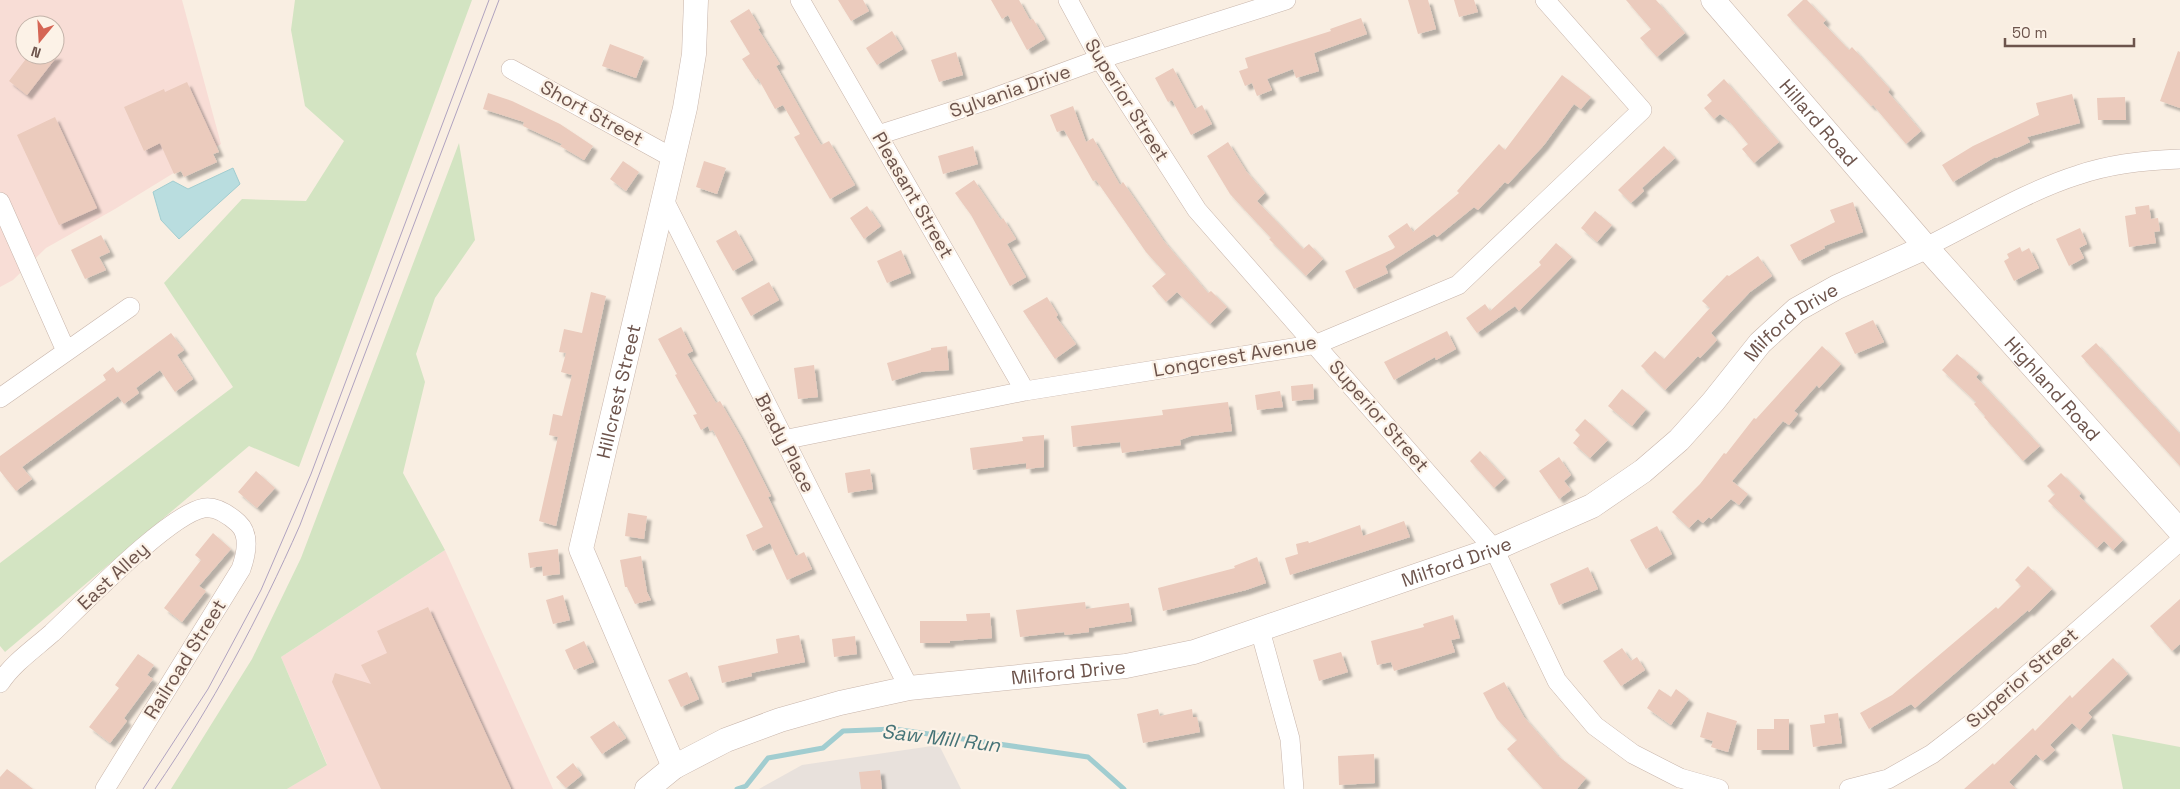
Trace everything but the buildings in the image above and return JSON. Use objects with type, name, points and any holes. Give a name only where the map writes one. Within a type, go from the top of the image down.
[{"type":"street","name":"Hillcrest Street","points":[[674,767],[581,550],[663,198],[686,108],[694,54],[696,0]]},
{"type":"street","name":"Pleasant Street","points":[[800,0],[1025,391]]},
{"type":"street","name":"Superior Street","points":[[1068,0],[1100,59],[1197,210],[1317,344],[1494,548],[1557,681],[1595,726],[1633,754],[1680,778],[1719,789]]},
{"type":"street","name":"Sylvania Drive","points":[[878,135],[988,100],[1100,59],[1286,0]]},
{"type":"street","name":"Longcrest Avenue","points":[[783,440],[1025,391],[1317,344],[1458,285],[1642,110],[1545,0]]},
{"type":"street","name":"Hillard Road","points":[[1713,0],[1926,247]]},
{"type":"street","name":"Short Street","points":[[511,69],[673,158]]},
{"type":"street","name":"Milford Drive","points":[[647,789],[674,767],[726,740],[780,720],[840,703],[909,688],[1126,666],[1194,652],[1494,548],[1592,506],[1643,471],[1679,440],[1713,402],[1760,342],[1796,310],[1837,287],[2078,175],[2122,165],[2180,159]]},
{"type":"street","name":"Brady Place","points":[[663,198],[909,688]]},
{"type":"street","points":[[0,202],[66,351]]},
{"type":"street","name":"Highland Road","points":[[1926,247],[2180,531]]},
{"type":"street","points":[[0,398],[130,307]]},
{"type":"street","name":"East Alley","points":[[0,683],[153,539],[191,512],[206,507],[225,512],[240,524]]},
{"type":"street","name":"Railroad Street","points":[[105,789],[241,569],[246,555],[246,540],[240,524]]},
{"type":"street","name":"Superior Street","points":[[1849,789],[1888,779],[1932,754],[1971,724],[2180,542]]},
{"type":"street","points":[[1260,630],[1290,739],[1294,789]]},
{"type":"shaded area","points":[[0,0],[182,0],[221,144],[115,209],[46,248],[13,280],[0,287]]},
{"type":"shaded area","points":[[445,550],[553,789],[287,789],[327,764],[281,657]]},
{"type":"shaded area","points":[[939,745],[961,789],[759,789],[802,765]]},
{"type":"green space","points":[[295,0],[472,0],[299,467],[249,446],[5,652],[0,646],[0,563],[233,387],[164,283],[242,199],[306,201],[344,141],[305,106],[291,30]]},
{"type":"green space","points":[[459,143],[475,240],[435,298],[416,354],[425,382],[403,473],[445,550],[281,657],[327,765],[287,789],[171,789],[252,659],[301,558]]},
{"type":"green space","points":[[2112,734],[2180,747],[2180,789],[2123,789]]},
{"type":"water","points":[[233,168],[240,184],[179,239],[161,220],[153,192],[173,181],[188,189]]},
{"type":"waterway","name":"Saw Mill Run","points":[[737,789],[746,786],[768,758],[823,748],[843,731],[894,729],[1088,757],[1124,789]]},
{"type":"tram line","points":[[143,789],[208,689],[261,590],[311,474],[489,0]]},
{"type":"tram line","points":[[155,789],[215,694],[251,628],[300,525],[499,0]]}]
